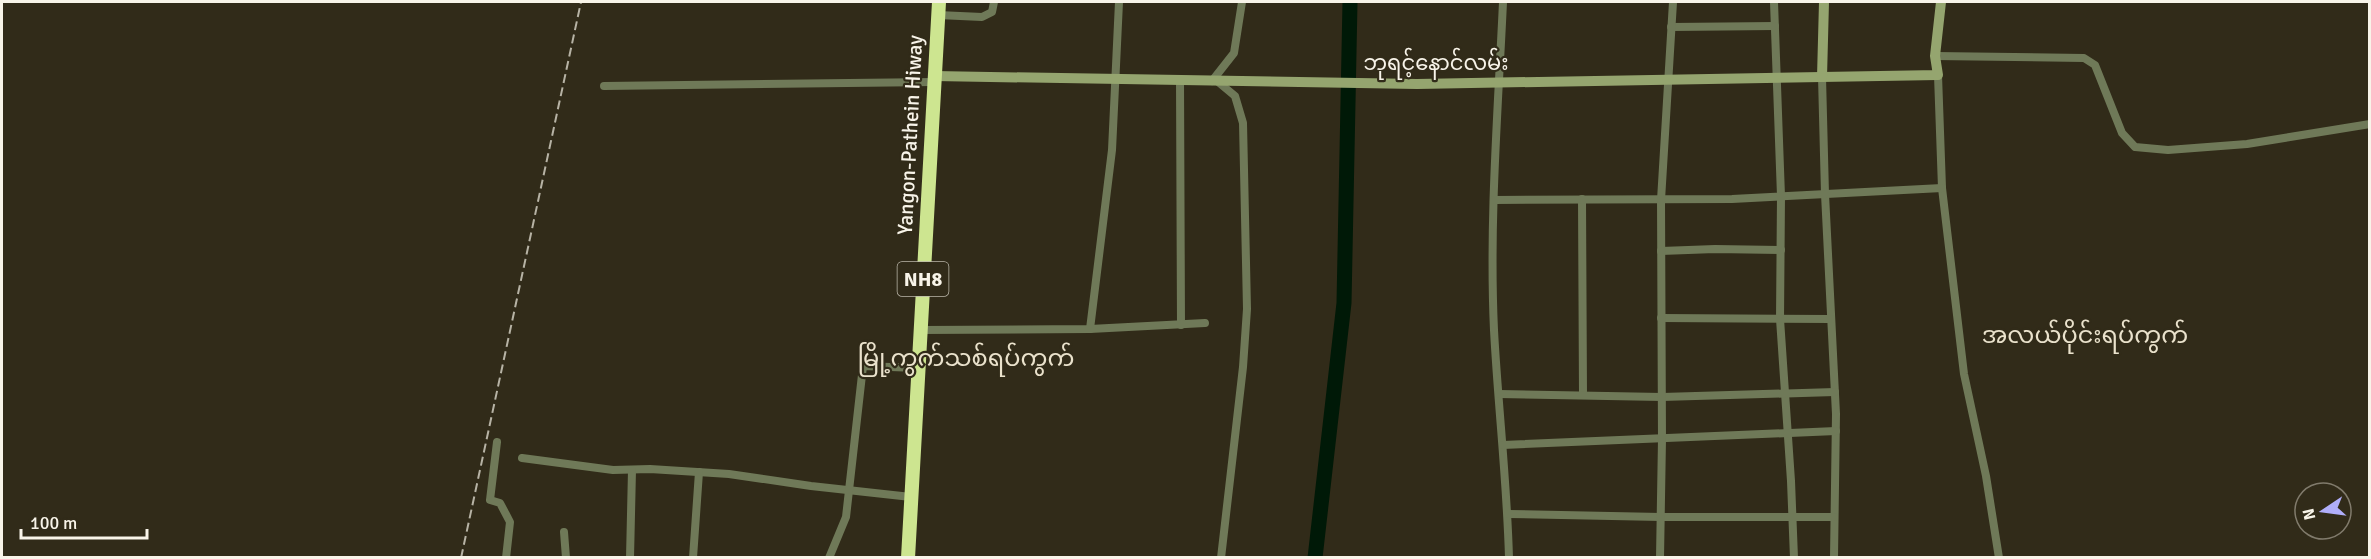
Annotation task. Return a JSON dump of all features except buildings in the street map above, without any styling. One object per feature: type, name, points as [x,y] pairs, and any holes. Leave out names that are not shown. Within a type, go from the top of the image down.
[{"type":"highway","name":"Yangon-Pathein Hiway","points":[[908,558],[939,8]]},
{"type":"street","points":[[939,8],[982,17],[992,12],[993,2]]},
{"type":"street","points":[[1090,329],[1112,150],[1119,2]]},
{"type":"street","points":[[1221,558],[1243,367],[1247,309],[1243,123],[1235,96],[1216,81],[1234,53],[1242,2]]},
{"type":"street","points":[[1503,2],[1494,200],[1494,329],[1508,514],[1509,558]]},
{"type":"street","points":[[1660,558],[1661,200],[1672,2]]},
{"type":"street","points":[[1774,2],[1781,196],[1780,319],[1794,558]]},
{"type":"street","points":[[1824,2],[1822,77],[1825,194],[1836,431],[1834,558]]},
{"type":"street","points":[[1941,2],[1935,56],[1938,75],[1942,188],[1964,374],[1986,476],[2000,558]]},
{"type":"street","points":[[1671,27],[1775,26]]},
{"type":"street","points":[[1935,56],[2084,58],[2095,65],[2122,133],[2135,147],[2168,150],[2247,144],[2370,124]]},
{"type":"street","name":"ဘုရင့်နောင်လမ်း","points":[[934,79],[1115,79],[1417,84],[1938,75]]},
{"type":"street","points":[[604,86],[934,79]]},
{"type":"street","points":[[1179,80],[1181,325]]},
{"type":"street","points":[[1494,200],[1661,200],[1942,188]]},
{"type":"street","points":[[1582,199],[1583,395]]},
{"type":"street","points":[[1661,251],[1781,250]]},
{"type":"street","points":[[1662,318],[1831,318]]},
{"type":"street","points":[[921,330],[1090,329],[1204,323]]},
{"type":"street","points":[[830,558],[846,517],[863,366],[918,368]]},
{"type":"street","points":[[1499,394],[1662,397],[1835,392]]},
{"type":"street","points":[[1503,445],[1836,431]]},
{"type":"street","points":[[497,442],[490,500],[500,503],[510,522],[506,558]]},
{"type":"street","points":[[522,458],[592,468],[699,472],[911,497]]},
{"type":"street","points":[[630,558],[632,470]]},
{"type":"street","points":[[693,558],[699,472]]},
{"type":"street","points":[[1508,514],[1661,518],[1834,517]]},
{"type":"street","points":[[564,532],[566,558]]},
{"type":"waterway","points":[[1315,558],[1344,303],[1350,2]]},
{"type":"railway","points":[[461,558],[581,2]]},
{"type":"district","name":"အလယ်ပိုင်းရပ်ကွက်","points":[[2085,335]]},
{"type":"district","name":"မြို့ကွက်သစ်ရပ်ကွက်","points":[[966,358]]}]
